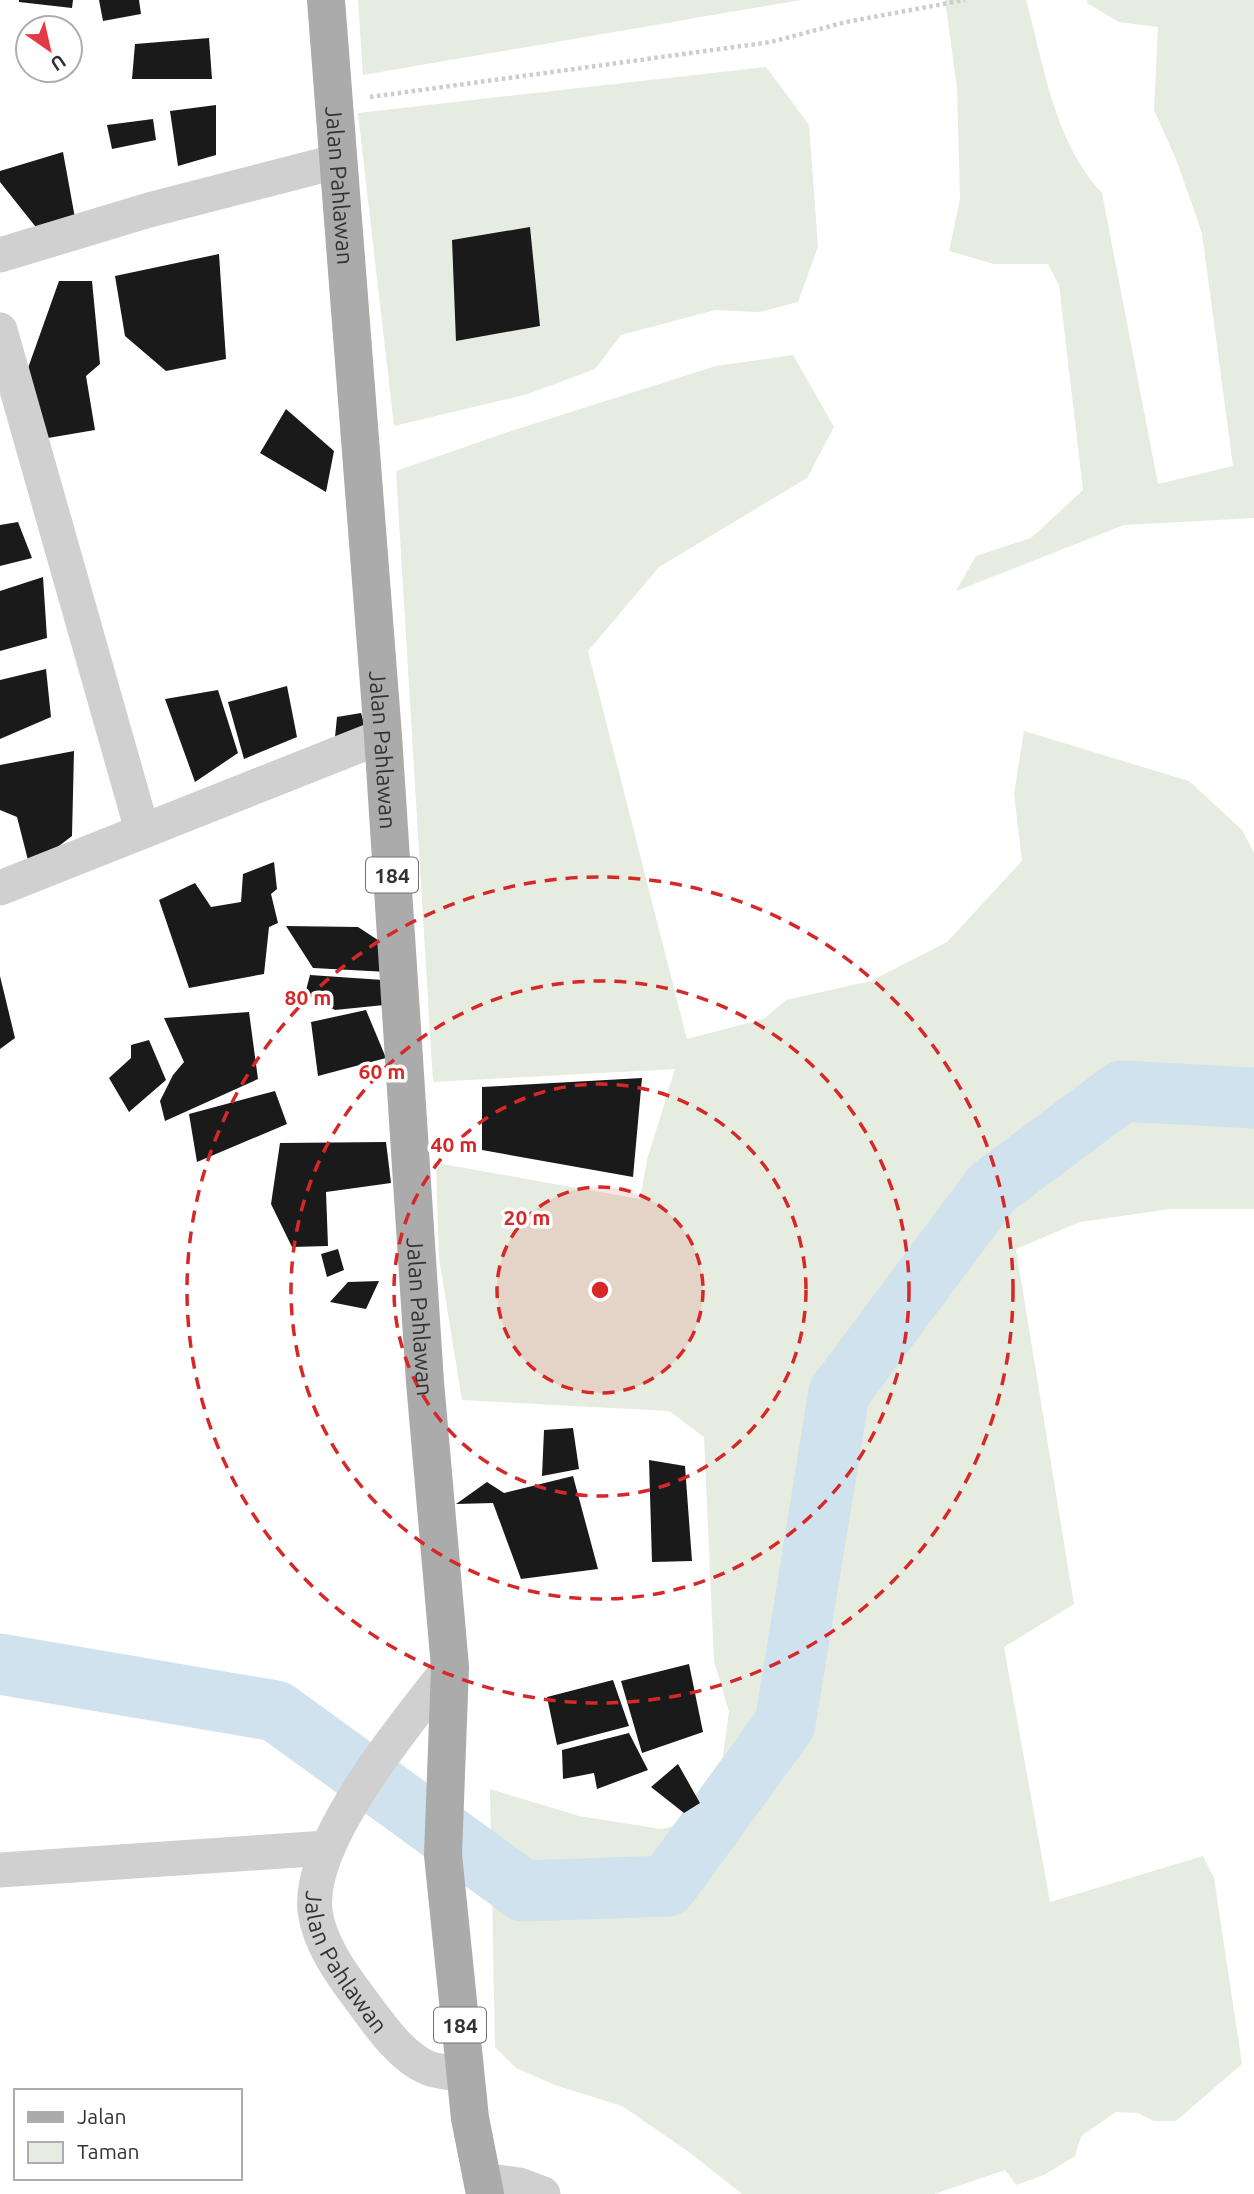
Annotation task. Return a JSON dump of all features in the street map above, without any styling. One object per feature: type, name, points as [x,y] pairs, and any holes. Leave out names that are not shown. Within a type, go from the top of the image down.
[{"type":"main road","name":"Jalan Pahlawan","points":[[326,0],[383,736],[425,1382],[450,1667],[443,1855],[465,2075],[483,2187]]},
{"type":"street","points":[[0,255],[149,210],[339,161]]},
{"type":"street","points":[[0,330],[142,830]]},
{"type":"street","points":[[0,888],[383,736]]},
{"type":"street","name":"Jalan Pahlawan","points":[[450,1667],[379,1761],[326,1848],[315,1910],[325,1942],[343,1975],[403,2049],[427,2067],[465,2075]]},
{"type":"street","points":[[0,1870],[326,1848]]},
{"type":"street","points":[[483,2187],[519,2185],[543,2194]]},
{"type":"path","points":[[334,101],[771,42],[846,22],[965,0]]},
{"type":"green space","points":[[358,0],[801,0],[363,75]]},
{"type":"green space","points":[[945,0],[1026,0],[1045,76],[1062,127],[1072,150],[1102,193],[1158,484],[1233,466],[1202,233],[1176,159],[1154,110],[1158,27],[1119,22],[1087,3],[1087,0],[1254,0],[1254,518],[1124,525],[956,591],[976,556],[1031,538],[1083,490],[1059,285],[1048,264],[994,264],[949,251],[960,199],[957,88]]},
{"type":"green space","points":[[766,67],[809,125],[818,247],[798,302],[759,312],[715,310],[621,335],[595,369],[528,394],[394,426],[358,113]]},
{"type":"green space","points":[[793,355],[834,427],[807,478],[659,567],[588,651],[687,1039],[764,1019],[786,1000],[871,981],[947,942],[1022,861],[1014,794],[1024,731],[1189,781],[1242,830],[1254,853],[1254,1209],[1170,1209],[1080,1222],[1016,1249],[1074,1604],[1004,1647],[1050,1902],[1203,1856],[1214,1878],[1242,2064],[1176,2121],[1154,2121],[1138,2113],[1116,2112],[1081,2136],[1075,2156],[1044,2175],[1016,2185],[1005,2170],[934,2194],[742,2194],[689,2152],[622,2106],[555,2085],[516,2068],[495,2047],[490,1789],[579,1816],[661,1829],[689,1823],[718,1791],[729,1712],[714,1661],[704,1437],[669,1411],[462,1400],[439,1258],[436,1163],[640,1199],[647,1160],[675,1069],[433,1082],[396,471],[508,432],[716,366]]},
{"type":"building","points":[[19,0],[73,0],[72,8]]},
{"type":"building","points":[[99,0],[139,0],[141,14],[103,21]]},
{"type":"building","points":[[209,38],[212,79],[132,79],[135,44]]},
{"type":"building","points":[[216,105],[216,155],[178,166],[170,111]]},
{"type":"building","points":[[153,119],[156,140],[112,149],[107,125]]},
{"type":"building","points":[[63,152],[75,218],[39,231],[0,182],[0,171]]},
{"type":"building","points":[[530,227],[540,326],[456,341],[452,240]]},
{"type":"building","points":[[219,254],[226,359],[166,371],[125,336],[115,276]]},
{"type":"building","points":[[59,281],[92,281],[100,364],[86,376],[95,430],[48,438],[28,368]]},
{"type":"building","points":[[286,409],[334,451],[326,492],[260,453]]},
{"type":"building","points":[[18,522],[32,558],[0,566],[0,525]]},
{"type":"building","points":[[43,577],[47,638],[0,651],[0,591]]},
{"type":"building","points":[[46,669],[51,717],[0,739],[0,680]]},
{"type":"building","points":[[287,686],[297,737],[244,759],[228,702]]},
{"type":"building","points":[[218,690],[238,753],[195,782],[165,699]]},
{"type":"building","points":[[361,713],[368,735],[334,747],[337,717]]},
{"type":"building","points":[[74,751],[72,836],[30,868],[17,817],[0,810],[0,765]]},
{"type":"building","points":[[274,862],[277,889],[271,894],[278,923],[269,927],[264,974],[189,988],[159,900],[195,883],[211,907],[241,902],[243,874]]},
{"type":"building","points":[[286,926],[358,927],[387,946],[388,972],[313,968]]},
{"type":"building","points":[[310,975],[383,980],[384,1005],[335,1010],[305,994]]},
{"type":"building","points":[[0,976],[15,1038],[0,1049]]},
{"type":"building","points":[[366,1010],[386,1058],[318,1076],[311,1022]]},
{"type":"building","points":[[249,1012],[258,1079],[165,1121],[160,1101],[173,1075],[184,1062],[164,1018]]},
{"type":"building","points":[[149,1040],[166,1080],[129,1112],[109,1078],[131,1058],[131,1045]]},
{"type":"building","points":[[642,1078],[633,1177],[482,1150],[482,1087]]},
{"type":"building","points":[[275,1091],[287,1124],[197,1162],[189,1114]]},
{"type":"building","points":[[386,1142],[391,1183],[326,1192],[328,1246],[292,1247],[271,1204],[280,1143]]},
{"type":"building","points":[[338,1249],[344,1270],[327,1277],[321,1254]]},
{"type":"building","points":[[379,1281],[366,1309],[330,1302],[348,1282]]},
{"type":"building","points":[[573,1428],[579,1469],[542,1476],[544,1430]]},
{"type":"building","points":[[649,1460],[685,1466],[692,1561],[652,1562]]},
{"type":"building","points":[[573,1476],[598,1569],[521,1579],[493,1503],[456,1504],[487,1482],[504,1493]]},
{"type":"building","points":[[689,1664],[703,1732],[642,1753],[621,1681]]},
{"type":"building","points":[[613,1680],[629,1726],[557,1745],[547,1697]]},
{"type":"building","points":[[629,1733],[648,1770],[597,1789],[594,1773],[563,1779],[562,1750]]},
{"type":"building","points":[[678,1764],[700,1803],[684,1813],[651,1787]]},
{"type":"waterway","points":[[0,1664],[276,1711],[524,1891],[667,1886],[785,1724],[839,1393],[992,1188],[1122,1091],[1254,1098]]}]
